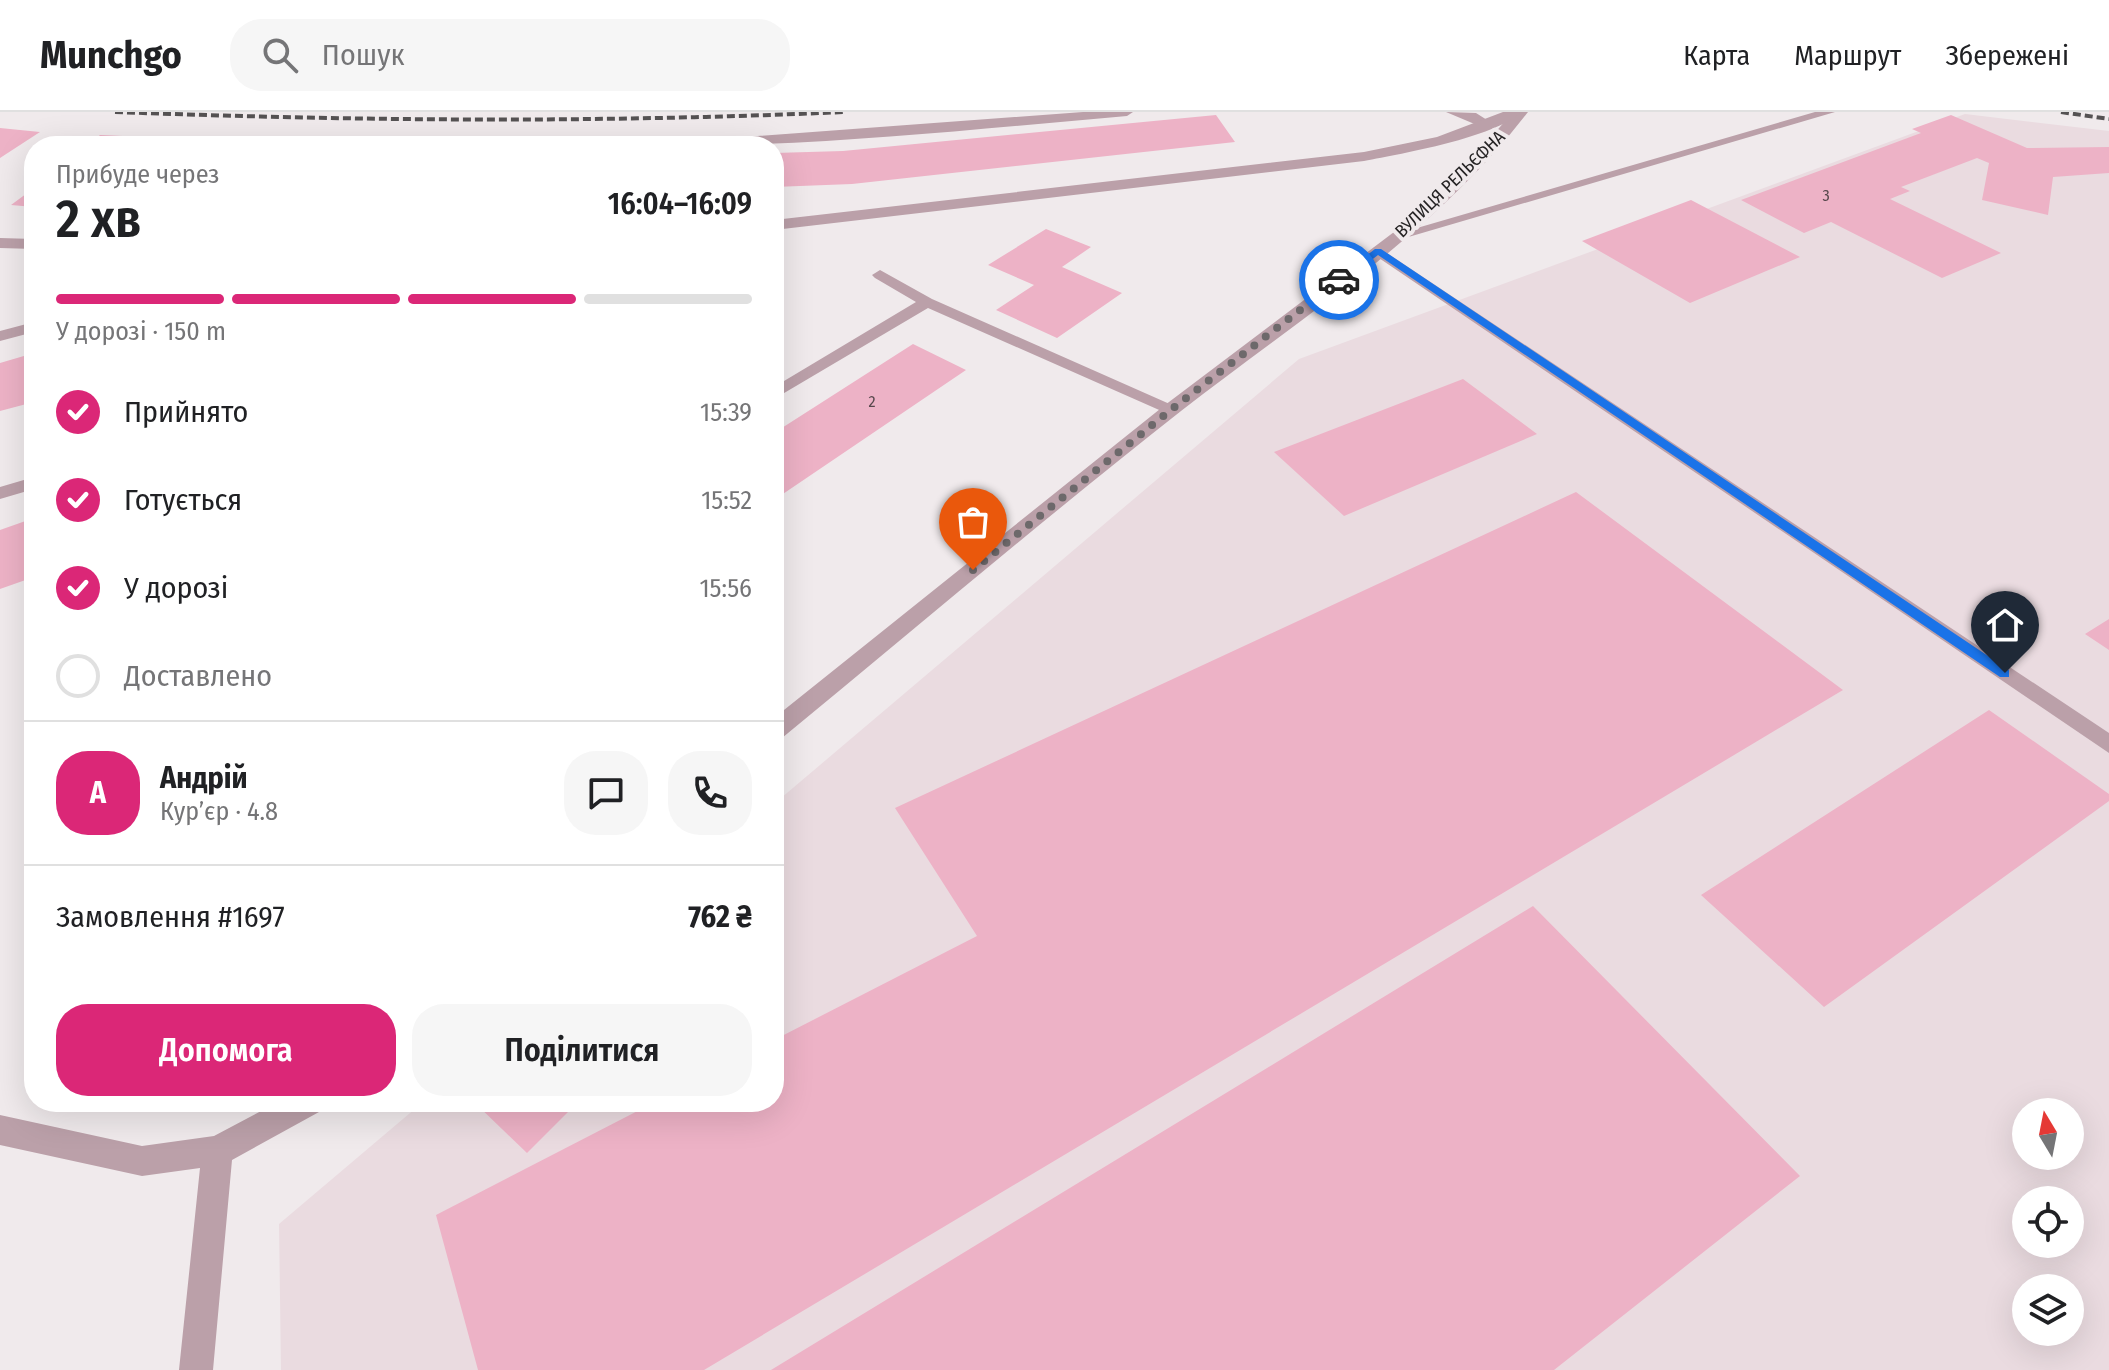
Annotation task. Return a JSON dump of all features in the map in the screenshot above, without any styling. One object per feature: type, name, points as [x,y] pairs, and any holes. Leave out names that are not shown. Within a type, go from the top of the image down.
[{"type":"street","name":"ВУЛИЦЯ РЕЛЬЄФНА","points":[[784,224],[1022,199],[1352,158],[1431,142],[1489,125],[1518,112]]},
{"type":"street","name":"ВУЛИЦЯ РЕЛЬЄФНА","points":[[784,723],[1172,409],[1400,235],[1471,169],[1518,112]]},
{"type":"street","points":[[0,243],[24,244]]},
{"type":"street","points":[[0,1130],[142,1161],[217,1151],[289,1112]]},
{"type":"street","points":[[196,1370],[217,1151]]},
{"type":"lane","points":[[784,140],[1127,112]]},
{"type":"lane","points":[[1452,112],[1471,116],[1489,125]]},
{"type":"lane","points":[[1400,235],[1829,112]]},
{"type":"lane","points":[[1378,251],[2109,744]]},
{"type":"lane","points":[[880,275],[927,302],[1172,409]]},
{"type":"lane","points":[[784,388],[927,302]]},
{"type":"lane","points":[[0,336],[24,330]]},
{"type":"lane","points":[[0,493],[24,486]]},
{"type":"shaded area","points":[[1965,114],[2109,131],[2109,1370],[281,1370],[279,1224],[411,1112],[784,1112],[784,796],[1299,359]]},
{"type":"building","points":[[1216,115],[1235,142],[852,184],[784,187],[784,153],[843,151]]},
{"type":"building","points":[[1951,115],[2027,148],[2109,147],[2109,173],[2053,177],[2048,215],[1982,200],[1989,163],[1977,158],[1901,187],[1910,191],[1890,199],[2001,253],[1942,278],[1831,222],[1804,233],[1741,200],[1921,133],[1912,129]]},
{"type":"building","points":[[0,128],[40,132],[24,136],[24,142],[0,158]]},
{"type":"building","points":[[24,195],[24,206],[11,205]]},
{"type":"building","points":[[1691,200],[1800,257],[1690,303],[1582,241]]},
{"type":"building","points":[[1046,229],[1091,247],[1062,267],[1122,293],[1057,338],[996,310],[1034,285],[988,265]]},
{"type":"building","points":[[913,344],[966,370],[784,493],[784,427]]},
{"type":"building","points":[[24,356],[24,405],[0,411],[0,363]]},
{"type":"building","points":[[1463,379],[1537,434],[1344,516],[1274,452]]},
{"type":"building","points":[[1576,492],[1843,690],[704,1370],[478,1370],[436,1215],[636,1112],[784,1112],[784,1035],[977,936],[895,808]]},
{"type":"building","points":[[24,522],[24,581],[0,589],[0,530]]},
{"type":"building","points":[[2109,619],[2109,650],[2085,634]]},
{"type":"building","points":[[1989,710],[2109,794],[2109,801],[1824,1007],[1701,895]]},
{"type":"building","points":[[1533,906],[1800,1176],[1554,1370],[771,1370]]},
{"type":"building","points":[[484,1112],[568,1112],[527,1153]]},
{"type":"railway","points":[[115,112],[480,120],[844,112]]},
{"type":"railway","points":[[2061,112],[2109,119]]},
{"type":"way so far","points":[[973,570],[1172,409],[1339,280]]},
{"type":"route","points":[[1339,280],[1378,251],[2005,673]]}]
